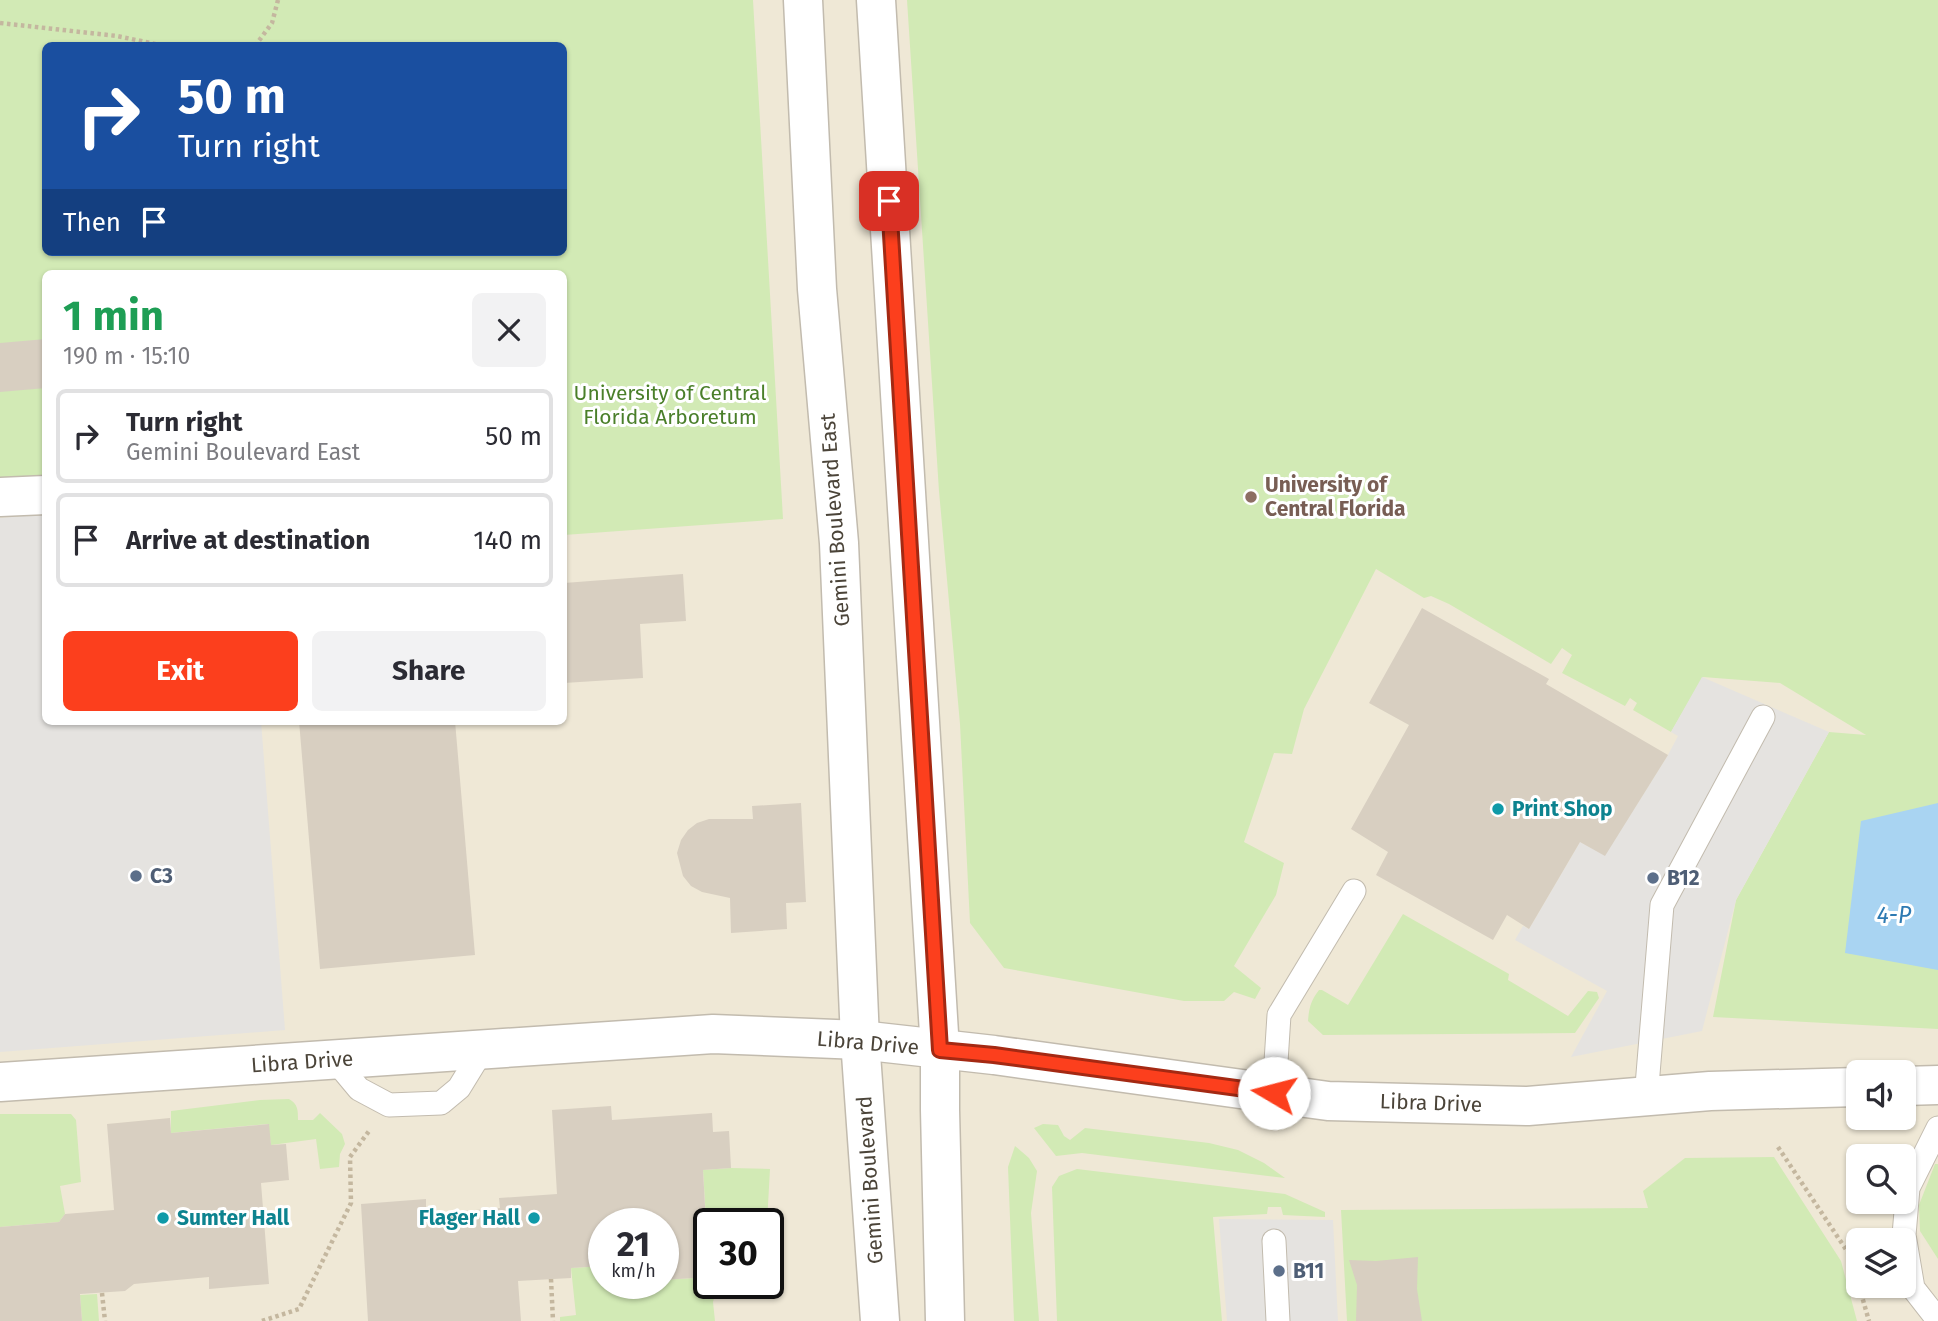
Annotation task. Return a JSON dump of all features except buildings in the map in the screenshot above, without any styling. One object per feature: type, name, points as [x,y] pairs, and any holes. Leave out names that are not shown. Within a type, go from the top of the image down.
[{"type":"street","name":"Gemini Boulevard East","points":[[803,0],[817,289],[839,544],[860,1040]]},
{"type":"street","points":[[876,0],[940,1050],[945,1321]]},
{"type":"street","points":[[0,497],[42,495]]},
{"type":"street","name":"Libra Drive","points":[[0,1082],[712,1034],[860,1040],[994,1055],[1328,1101],[1528,1106],[1710,1091],[1846,1087]]},
{"type":"street","name":"Gemini Boulevard","points":[[860,1040],[880,1321]]},
{"type":"street","points":[[1916,1086],[1938,1085]]},
{"type":"lane","points":[[1646,1098],[1662,905],[1763,717]]},
{"type":"lane","points":[[1274,1093],[1279,1015],[1354,891]]},
{"type":"lane","points":[[334,1059],[359,1089],[389,1105],[441,1103],[459,1088],[483,1049]]},
{"type":"lane","points":[[1938,1128],[1908,1188],[1904,1235],[1913,1288],[1938,1320]]},
{"type":"lane","points":[[1274,1241],[1278,1321]]},
{"type":"path","points":[[258,42],[272,23],[278,0]]},
{"type":"path","points":[[0,23],[117,36],[146,42]]},
{"type":"path","points":[[261,1321],[299,1309],[351,1203],[350,1157],[389,1105]]},
{"type":"path","points":[[1779,1147],[1846,1249]]},
{"type":"path","points":[[551,1279],[553,1321]]},
{"type":"path","points":[[102,1293],[105,1321]]},
{"type":"path","points":[[1863,1298],[1869,1321]]},
{"type":"shaded area","name":"University of Central Florida","points":[[0,0],[1938,0],[1938,1321],[0,1321]]},
{"type":"shaded area","name":"C3","points":[[42,514],[42,725],[261,725],[285,1030],[0,1052],[0,518]]},
{"type":"shaded area","name":"B12","points":[[1702,677],[1829,732],[1736,900],[1702,1031],[1571,1057],[1607,991],[1515,940],[1523,926],[1529,929],[1580,842],[1605,855],[1668,755],[1678,736],[1671,732]]},
{"type":"shaded area","name":"B11","points":[[1219,1219],[1333,1220],[1338,1321],[1227,1321]]},
{"type":"green space","name":"University of Central Florida Arboretum","points":[[0,0],[753,0],[783,519],[567,535],[567,270],[42,270],[42,485],[0,489]]},
{"type":"green space","points":[[907,0],[1938,0],[1938,1029],[1713,1017],[1736,900],[1829,732],[1866,735],[1780,683],[1703,677],[1671,732],[1633,710],[1637,703],[1630,698],[1625,706],[1562,673],[1572,655],[1562,648],[1551,664],[1449,604],[1431,596],[1424,598],[1376,569],[1304,709],[1292,754],[1274,753],[1244,842],[1284,863],[1276,895],[1234,966],[1261,988],[1255,999],[1234,992],[1224,1001],[1184,1001],[1004,968],[970,923],[960,724],[939,491]]},
{"type":"green space","points":[[1403,914],[1509,974],[1508,980],[1568,1016],[1588,991],[1597,992],[1599,998],[1575,1033],[1323,1035],[1308,1021],[1316,994],[1322,990],[1348,1005]]},
{"type":"green space","points":[[289,1099],[297,1108],[298,1120],[313,1120],[320,1113],[342,1134],[345,1144],[340,1154],[339,1167],[320,1169],[316,1139],[271,1145],[268,1124],[171,1133],[171,1111]]},
{"type":"green space","points":[[0,1114],[71,1114],[76,1120],[81,1182],[60,1186],[65,1214],[59,1222],[0,1227]]},
{"type":"green space","points":[[1043,1124],[1058,1125],[1064,1136],[1070,1140],[1085,1128],[1209,1143],[1238,1150],[1264,1163],[1285,1178],[1082,1153],[1056,1156],[1034,1128]]},
{"type":"green space","points":[[1015,1146],[1029,1158],[1037,1171],[1031,1213],[1039,1321],[1014,1321],[1008,1167]]},
{"type":"green space","points":[[1774,1157],[1841,1261],[1846,1280],[1846,1298],[1851,1298],[1857,1321],[1347,1321],[1341,1210],[1648,1208],[1643,1191],[1685,1158]]},
{"type":"green space","points":[[1935,1164],[1938,1164],[1938,1259],[1920,1231],[1919,1205]]},
{"type":"green space","points":[[770,1169],[768,1208],[705,1208],[703,1170]]},
{"type":"green space","points":[[1077,1169],[1285,1194],[1325,1212],[1325,1217],[1283,1215],[1281,1207],[1268,1207],[1267,1214],[1213,1217],[1222,1321],[1057,1321],[1052,1187],[1059,1176]]},
{"type":"green space","points":[[588,1267],[588,1299],[679,1299],[679,1279],[693,1278],[693,1299],[714,1299],[715,1321],[560,1321],[560,1317],[576,1315],[571,1268]]},
{"type":"green space","points":[[97,1294],[99,1321],[82,1321],[80,1295]]},
{"type":"water","name":"4-P","points":[[1938,803],[1938,970],[1845,953],[1861,821]]},
{"type":"place","name":"University of Central Florida","points":[[1251,497]]},
{"type":"place","name":"Print Shop","points":[[1498,809]]},
{"type":"place","name":"C3","points":[[136,876]]},
{"type":"place","name":"B12","points":[[1653,878]]},
{"type":"place","name":"Sumter Hall","points":[[163,1218]]},
{"type":"place","name":"Flager Hall","points":[[534,1218]]},
{"type":"place","name":"B11","points":[[1279,1271]]},
{"type":"route","points":[[889,201],[940,1050],[1274,1093]]}]
